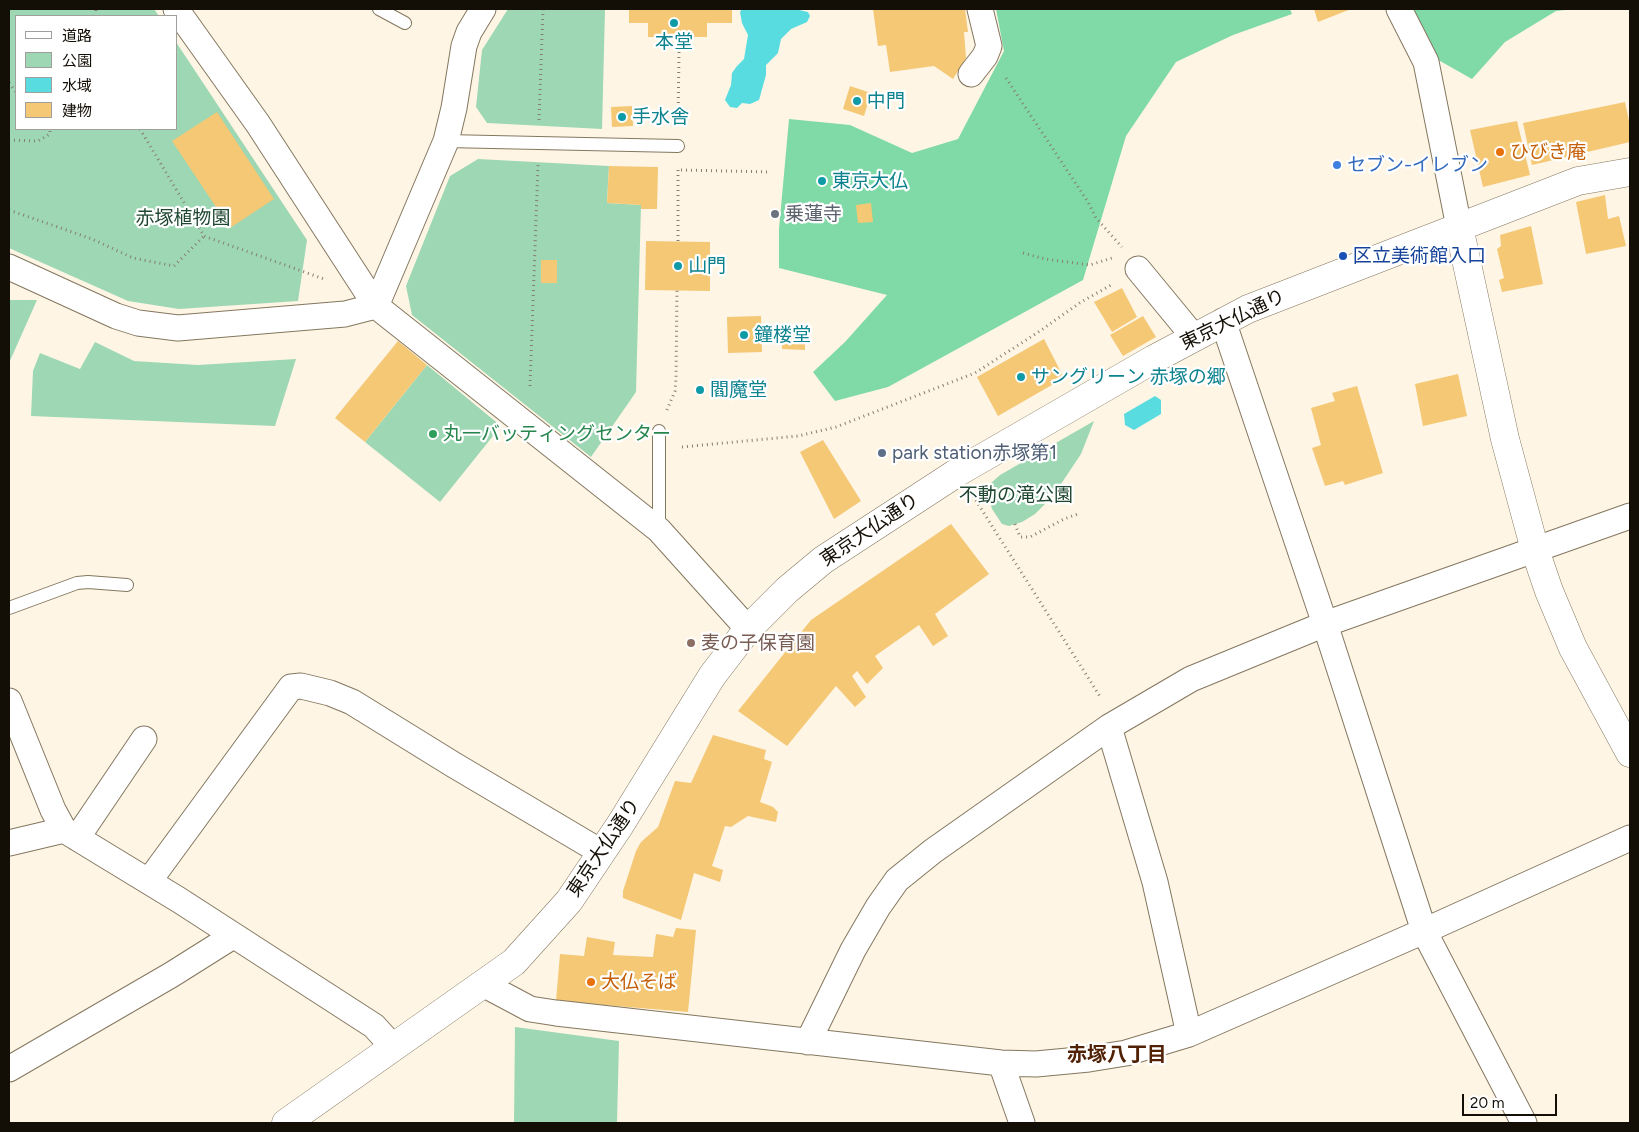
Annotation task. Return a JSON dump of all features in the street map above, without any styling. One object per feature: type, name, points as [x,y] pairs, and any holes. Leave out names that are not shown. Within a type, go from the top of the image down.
[{"type":"street","points":[[176,9],[258,124],[376,306],[659,530],[748,629]]},
{"type":"street","points":[[376,306],[446,142],[454,108],[464,46],[469,32],[483,9]]},
{"type":"street","points":[[971,74],[985,56],[989,46],[980,9]]},
{"type":"street","points":[[1399,9],[1426,62],[1458,227],[1504,439],[1535,550],[1572,648],[1630,753]]},
{"type":"street","name":"東京大仏通り","points":[[286,1123],[514,962],[568,901],[660,762],[712,676],[748,629],[787,590],[822,560],[958,472],[1223,321],[1280,296],[1578,181],[1630,172]]},
{"type":"street","points":[[1133,261],[1194,337]]},
{"type":"street","points":[[9,267],[116,316],[138,323],[178,328],[345,314],[376,306]]},
{"type":"street","points":[[1223,321],[1325,624],[1424,931],[1524,1123]]},
{"type":"street","points":[[808,1042],[852,950],[897,880],[933,850],[1113,725],[1192,679],[1325,624],[1630,516]]},
{"type":"street","points":[[149,881],[291,687],[301,686],[352,702],[601,852]]},
{"type":"street","points":[[9,701],[52,810],[70,834],[134,874],[149,881],[374,1026],[393,1047]]},
{"type":"street","points":[[1113,725],[1155,882],[1189,1034]]},
{"type":"street","points":[[9,843],[70,834],[144,739]]},
{"type":"street","points":[[483,984],[530,1008],[539,1010],[1001,1063],[1036,1064],[1089,1059],[1126,1053],[1189,1034],[1630,838]]},
{"type":"street","points":[[9,1069],[171,975],[233,936]]},
{"type":"street","points":[[1001,1063],[1022,1123]]},
{"type":"lane","points":[[379,9],[405,23]]},
{"type":"lane","points":[[446,142],[678,146]]},
{"type":"lane","points":[[659,431],[659,530]]},
{"type":"lane","points":[[9,608],[77,583],[127,585]]},
{"type":"path","points":[[530,386],[542,9]]},
{"type":"path","points":[[1005,76],[1088,202],[1096,218],[1133,261]]},
{"type":"path","points":[[9,140],[38,141],[50,134],[50,130]]},
{"type":"path","points":[[141,130],[204,236],[328,281]]},
{"type":"path","points":[[678,170],[770,172]]},
{"type":"path","points":[[9,210],[92,239],[133,258],[174,266],[204,236]]},
{"type":"path","points":[[1023,252],[1045,259],[1090,265],[1133,261]]},
{"type":"path","points":[[659,449],[798,436],[836,427],[975,373],[1081,302],[1133,261]]},
{"type":"path","points":[[659,431],[675,391],[677,290]]},
{"type":"path","points":[[958,472],[1113,725]]},
{"type":"path","points":[[1014,524],[1020,537],[1030,537],[1064,519],[1078,514]]},
{"type":"green space","name":"赤塚植物園","points":[[9,9],[154,9],[158,15],[15,15],[15,130],[178,130],[178,45],[307,240],[298,301],[179,309],[128,301],[9,248]]},
{"type":"green space","points":[[508,9],[605,9],[602,129],[487,123],[476,107],[482,50]]},
{"type":"green space","points":[[996,9],[1290,9],[1292,14],[1233,35],[1176,62],[1126,136],[1083,280],[888,387],[835,401],[813,372],[845,342],[887,295],[779,268],[779,229],[789,119],[850,125],[912,153],[958,139],[1004,51]]},
{"type":"green space","points":[[1393,9],[1575,9],[1556,11],[1505,42],[1472,79],[1417,48]]},
{"type":"green space","points":[[478,159],[609,166],[607,203],[641,205],[636,392],[591,457],[412,315],[406,286],[450,176]]},
{"type":"green space","points":[[9,300],[37,300],[9,363]]},
{"type":"green space","points":[[95,342],[134,361],[198,365],[296,359],[275,426],[31,416],[33,371],[40,353],[80,369]]},
{"type":"green space","name":"丸一バッティングセンター","points":[[427,365],[501,426],[440,502],[365,442]]},
{"type":"green space","name":"不動の滝公園","points":[[1094,421],[1081,454],[1053,496],[1035,514],[1022,522],[1009,526],[1002,524],[992,509],[988,493],[991,483],[1000,475]]},
{"type":"green space","points":[[515,1027],[619,1041],[617,1123],[514,1123]]},
{"type":"water","points":[[742,9],[795,9],[808,12],[810,16],[807,22],[791,29],[781,39],[778,53],[766,65],[766,75],[759,100],[750,104],[742,103],[737,108],[730,107],[725,100],[731,85],[732,73],[744,59],[748,35],[742,23],[740,12]]},
{"type":"water","points":[[1155,396],[1161,400],[1161,414],[1134,430],[1125,425],[1124,414]]},
{"type":"building","name":"本堂","points":[[629,9],[732,9],[732,23],[707,23],[707,37],[648,37],[648,23],[629,23]]},
{"type":"building","points":[[873,9],[965,9],[968,32],[964,32],[966,58],[953,79],[934,66],[890,72],[886,45],[878,46]]},
{"type":"building","points":[[1314,9],[1351,9],[1318,22]]},
{"type":"building","name":"中門","points":[[850,86],[871,93],[864,116],[843,109]]},
{"type":"building","points":[[1625,102],[1630,126],[1630,142],[1532,165],[1523,123]]},
{"type":"building","name":"手水舎","points":[[632,106],[633,126],[612,127],[611,107]]},
{"type":"building","points":[[217,112],[274,199],[230,228],[172,141]]},
{"type":"building","name":"ひびき庵","points":[[1517,121],[1530,175],[1483,187],[1470,130]]},
{"type":"building","points":[[609,166],[658,167],[657,209],[641,209],[641,205],[607,203]]},
{"type":"building","points":[[1605,195],[1608,219],[1619,216],[1626,246],[1586,254],[1576,202]]},
{"type":"building","points":[[871,203],[873,222],[858,223],[856,205]]},
{"type":"building","points":[[1531,226],[1543,284],[1502,292],[1499,280],[1504,278],[1497,249],[1501,246],[1500,235]]},
{"type":"building","name":"山門","points":[[646,241],[710,242],[710,291],[645,290]]},
{"type":"building","points":[[541,260],[557,260],[557,283],[541,283]]},
{"type":"building","points":[[1122,288],[1137,317],[1112,332],[1094,302]]},
{"type":"building","name":"鐘楼堂","points":[[761,316],[762,352],[728,353],[727,317]]},
{"type":"building","points":[[1143,316],[1156,337],[1123,356],[1110,335]]},
{"type":"building","points":[[783,328],[805,328],[805,350],[782,349]]},
{"type":"building","name":"サングリーン 赤塚の郷","points":[[1044,339],[1064,378],[998,416],[977,377]]},
{"type":"building","points":[[398,341],[427,365],[365,442],[335,418]]},
{"type":"building","points":[[1458,374],[1467,416],[1423,426],[1415,384]]},
{"type":"building","points":[[1357,386],[1383,473],[1345,485],[1343,481],[1325,486],[1312,448],[1321,445],[1311,408],[1335,401],[1332,393]]},
{"type":"building","points":[[823,440],[861,501],[834,519],[800,452]]},
{"type":"building","points":[[951,524],[989,574],[935,614],[948,636],[933,646],[919,625],[875,656],[883,668],[867,684],[857,671],[852,676],[866,697],[855,707],[836,686],[787,746],[738,711],[811,620]]},
{"type":"building","points":[[713,735],[766,750],[764,759],[772,762],[760,802],[773,807],[778,812],[776,822],[748,816],[731,827],[725,826],[712,866],[723,870],[720,882],[694,873],[681,920],[623,898],[623,891],[636,851],[641,842],[658,827],[675,781],[691,783]]},
{"type":"building","points":[[676,928],[696,930],[688,1012],[556,1001],[560,954],[584,956],[587,937],[615,942],[613,955],[653,957],[656,934],[673,937]]},
{"type":"place","name":"本堂","points":[[674,23]]},
{"type":"place","name":"中門","points":[[857,101]]},
{"type":"place","name":"手水舎","points":[[622,117]]},
{"type":"place","name":"ひびき庵","points":[[1500,152]]},
{"type":"place","name":"セブン-イレブン","points":[[1337,165]]},
{"type":"place","name":"東京大仏","points":[[822,181]]},
{"type":"place","name":"乗蓮寺","points":[[775,214]]},
{"type":"place","name":"区立美術館入口","points":[[1343,256]]},
{"type":"place","name":"山門","points":[[678,266]]},
{"type":"place","name":"鐘楼堂","points":[[744,335]]},
{"type":"place","name":"サングリーン 赤塚の郷","points":[[1021,377]]},
{"type":"place","name":"閻魔堂","points":[[700,390]]},
{"type":"place","name":"丸一バッティングセンター","points":[[433,434]]},
{"type":"place","name":"park station赤塚第1","points":[[882,453]]},
{"type":"place","name":"麦の子保育園","points":[[691,643]]},
{"type":"place","name":"大仏そば","points":[[591,982]]},
{"type":"district","name":"赤塚八丁目","points":[[1117,1055]]}]
